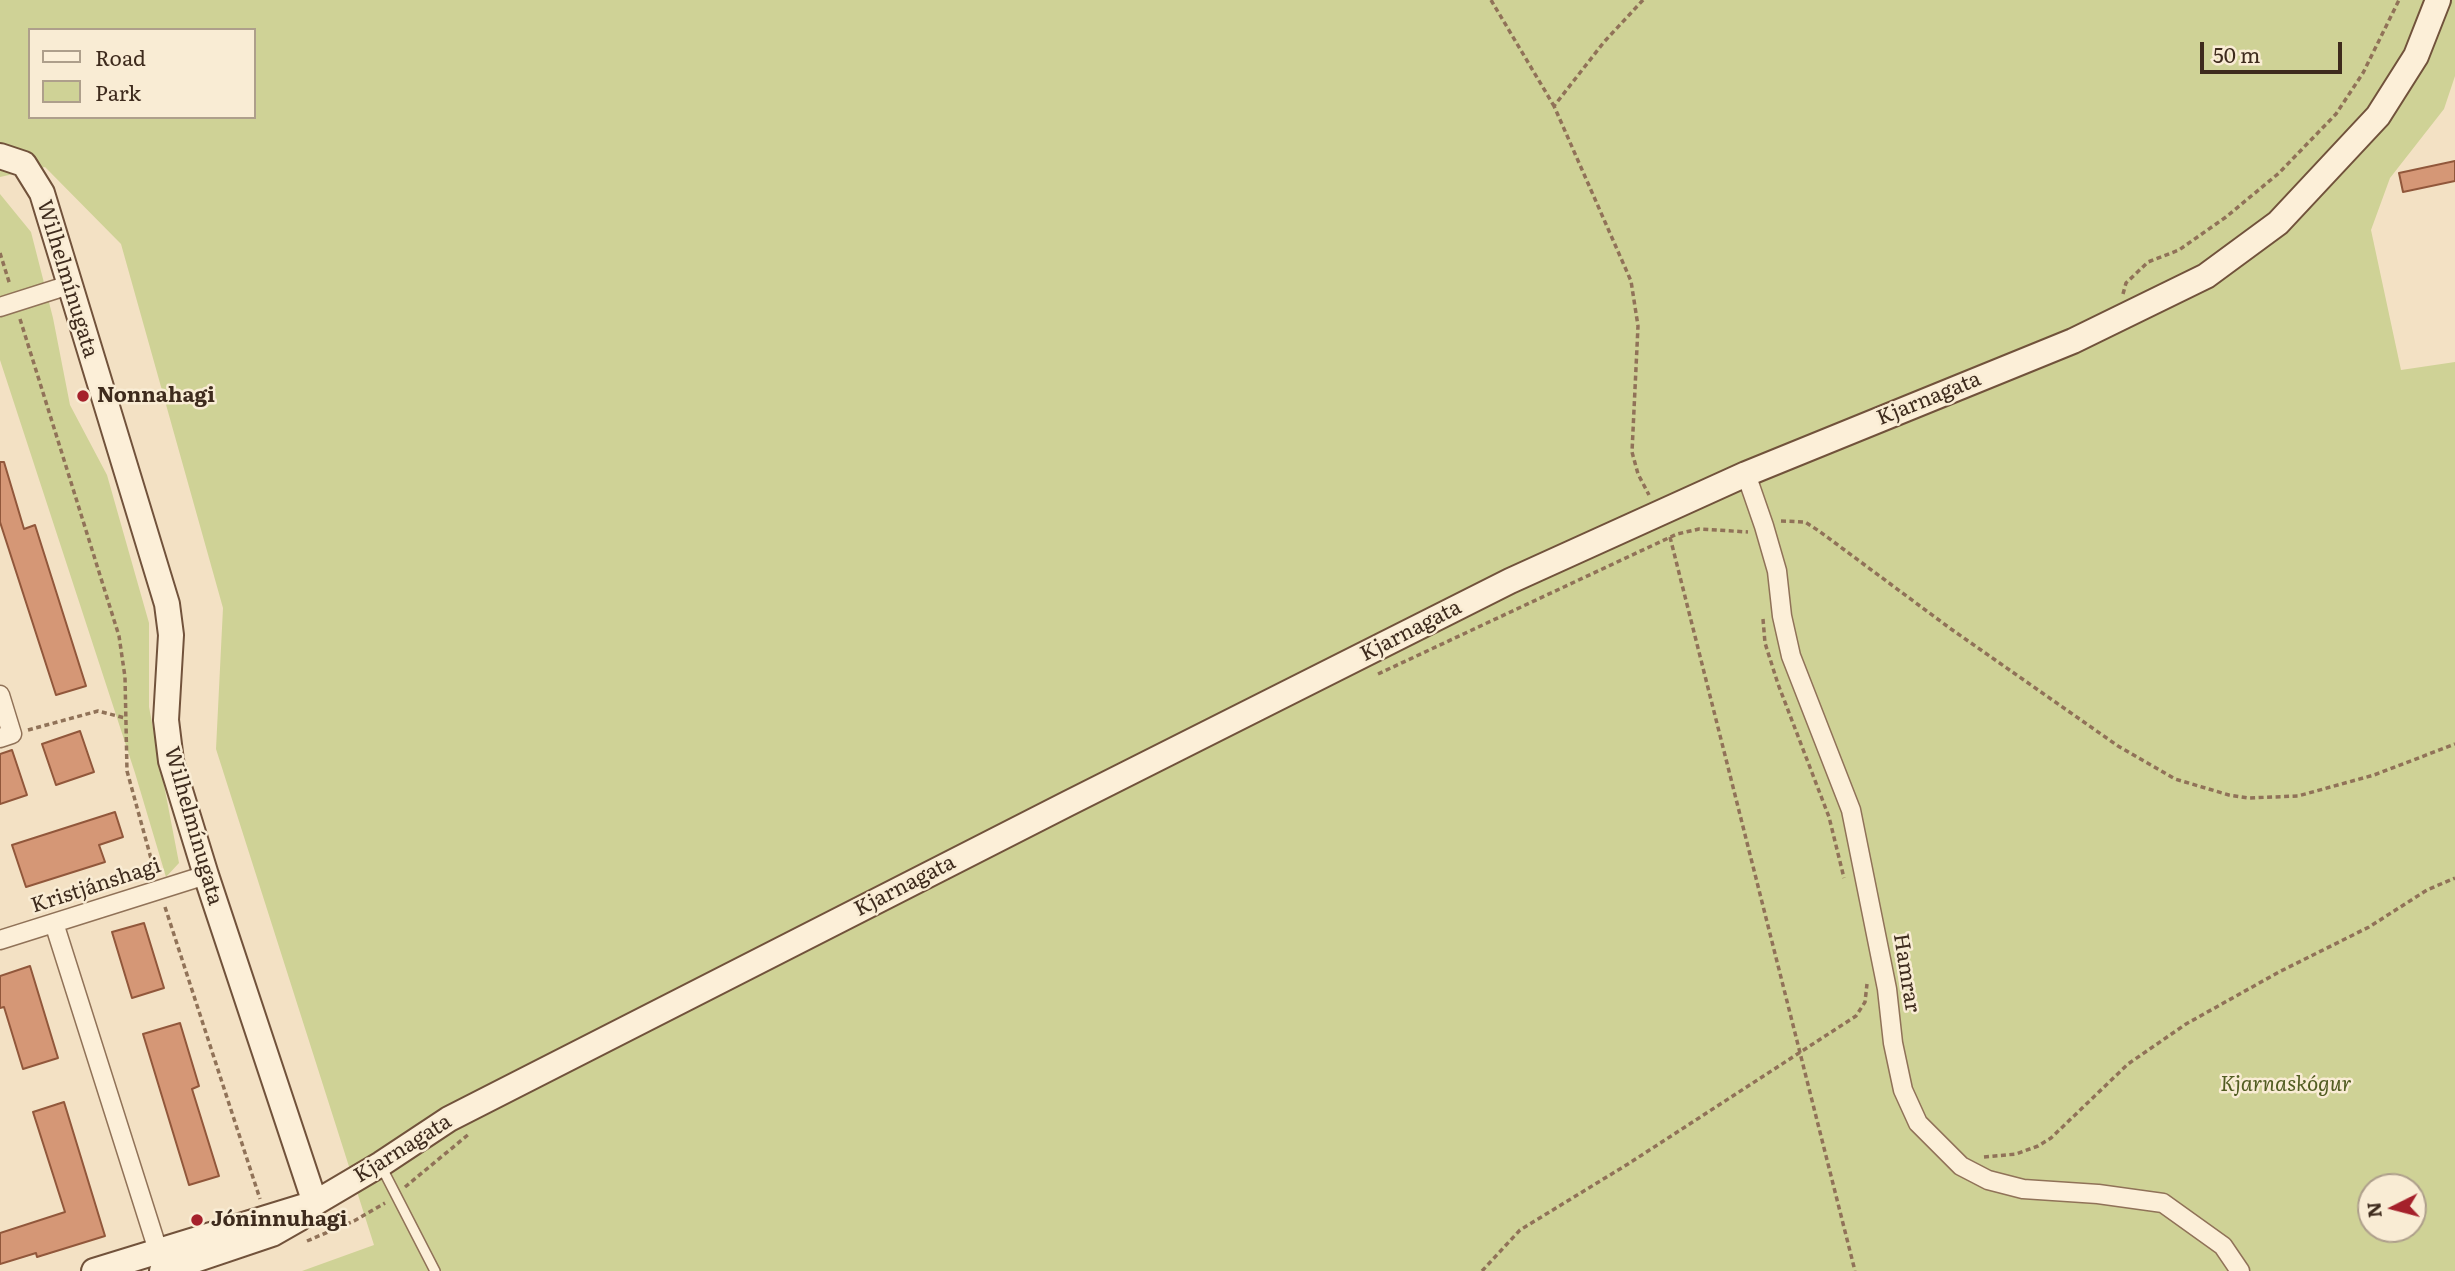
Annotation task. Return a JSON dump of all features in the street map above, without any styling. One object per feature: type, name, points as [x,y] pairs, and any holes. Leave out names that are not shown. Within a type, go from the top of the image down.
[{"type":"street","name":"Kjarnagata","points":[[162,1264],[267,1218],[315,1203],[449,1119],[1067,803],[1510,581],[1746,474],[2073,341],[2206,276],[2278,223],[2378,116],[2416,56],[2438,0]]},
{"type":"street","name":"Wilhelmínugata","points":[[0,156],[24,164],[44,200],[167,604],[172,635],[166,719],[171,761],[315,1203]]},
{"type":"street","points":[[8,305],[69,285]]},
{"type":"street","name":"Hamrar","points":[[1746,474],[1759,533],[1777,572],[1782,616],[1791,656],[1851,810],[1877,934],[1903,1090],[1918,1122],[1961,1166],[1988,1180],[2023,1189],[2098,1194],[2163,1203],[2223,1246],[2240,1271]]},
{"type":"street","points":[[0,695],[6,736]]},
{"type":"street","name":"Kristjánshagi","points":[[0,940],[206,875]]},
{"type":"street","points":[[54,923],[162,1264]]},
{"type":"street","name":"Kjarnagata","points":[[94,1271],[162,1264],[272,1234],[305,1215],[315,1203]]},
{"type":"lane","points":[[381,1164],[435,1271]]},
{"type":"path","points":[[1491,0],[1554,106],[1630,281],[1638,327],[1632,452],[1638,474],[1670,537],[1855,1271]]},
{"type":"path","points":[[1554,106],[1604,42],[1643,0]]},
{"type":"path","points":[[2116,318],[2126,283],[2148,262],[2179,250],[2226,217],[2279,173],[2336,114],[2363,73],[2399,0]]},
{"type":"path","points":[[0,253],[8,305],[119,636],[125,677],[127,771],[159,890],[267,1218]]},
{"type":"path","points":[[1366,679],[1670,537],[1699,529],[1745,533],[1752,530],[1759,533],[1782,520],[1794,520],[1819,531],[1951,629],[2118,747],[2175,779],[2248,798],[2298,796],[2374,775],[2455,744]]},
{"type":"path","points":[[1762,617],[1765,643],[1777,684],[1829,817],[1846,885]]},
{"type":"path","points":[[6,736],[98,711],[126,718]]},
{"type":"path","points":[[1953,1159],[2017,1154],[2038,1146],[2050,1138],[2128,1064],[2186,1024],[2279,972],[2369,928],[2427,890],[2455,878]]},
{"type":"path","points":[[1482,1271],[1520,1230],[1628,1164],[1857,1016],[1865,1002],[1867,981]]},
{"type":"path","points":[[305,1241],[354,1221],[395,1195],[472,1131]]},
{"type":"green space","name":"Kjarnaskógur","points":[[0,0],[2455,0],[2455,76],[2444,109],[2390,178],[2371,230],[2401,370],[2455,362],[2455,1271],[302,1271],[374,1245],[216,749],[223,608],[121,244],[45,167],[0,177]]},
{"type":"green space","points":[[0,194],[31,232],[53,318],[70,405],[107,475],[149,623],[149,707],[179,863],[166,877],[135,773],[0,360]]},
{"type":"building","points":[[2455,161],[2455,181],[2403,192],[2399,173]]},
{"type":"building","points":[[0,462],[4,462],[24,529],[35,525],[86,686],[56,695],[0,522]]},
{"type":"building","points":[[80,731],[94,772],[56,785],[42,744]]},
{"type":"building","points":[[12,750],[27,795],[0,804],[0,754]]},
{"type":"building","points":[[115,812],[123,837],[99,845],[105,862],[26,887],[12,845]]},
{"type":"building","points":[[144,923],[164,988],[132,998],[112,932]]},
{"type":"building","points":[[30,966],[58,1058],[23,1069],[4,1007],[0,1008],[0,976]]},
{"type":"building","points":[[180,1023],[199,1086],[192,1089],[219,1176],[189,1185],[143,1034]]},
{"type":"building","points":[[64,1102],[105,1236],[37,1257],[36,1253],[0,1264],[0,1233],[65,1212],[33,1112]]},
{"type":"place","name":"Nonnahagi","points":[[83,396]]},
{"type":"place","name":"Jóninnuhagi","points":[[197,1220]]}]
